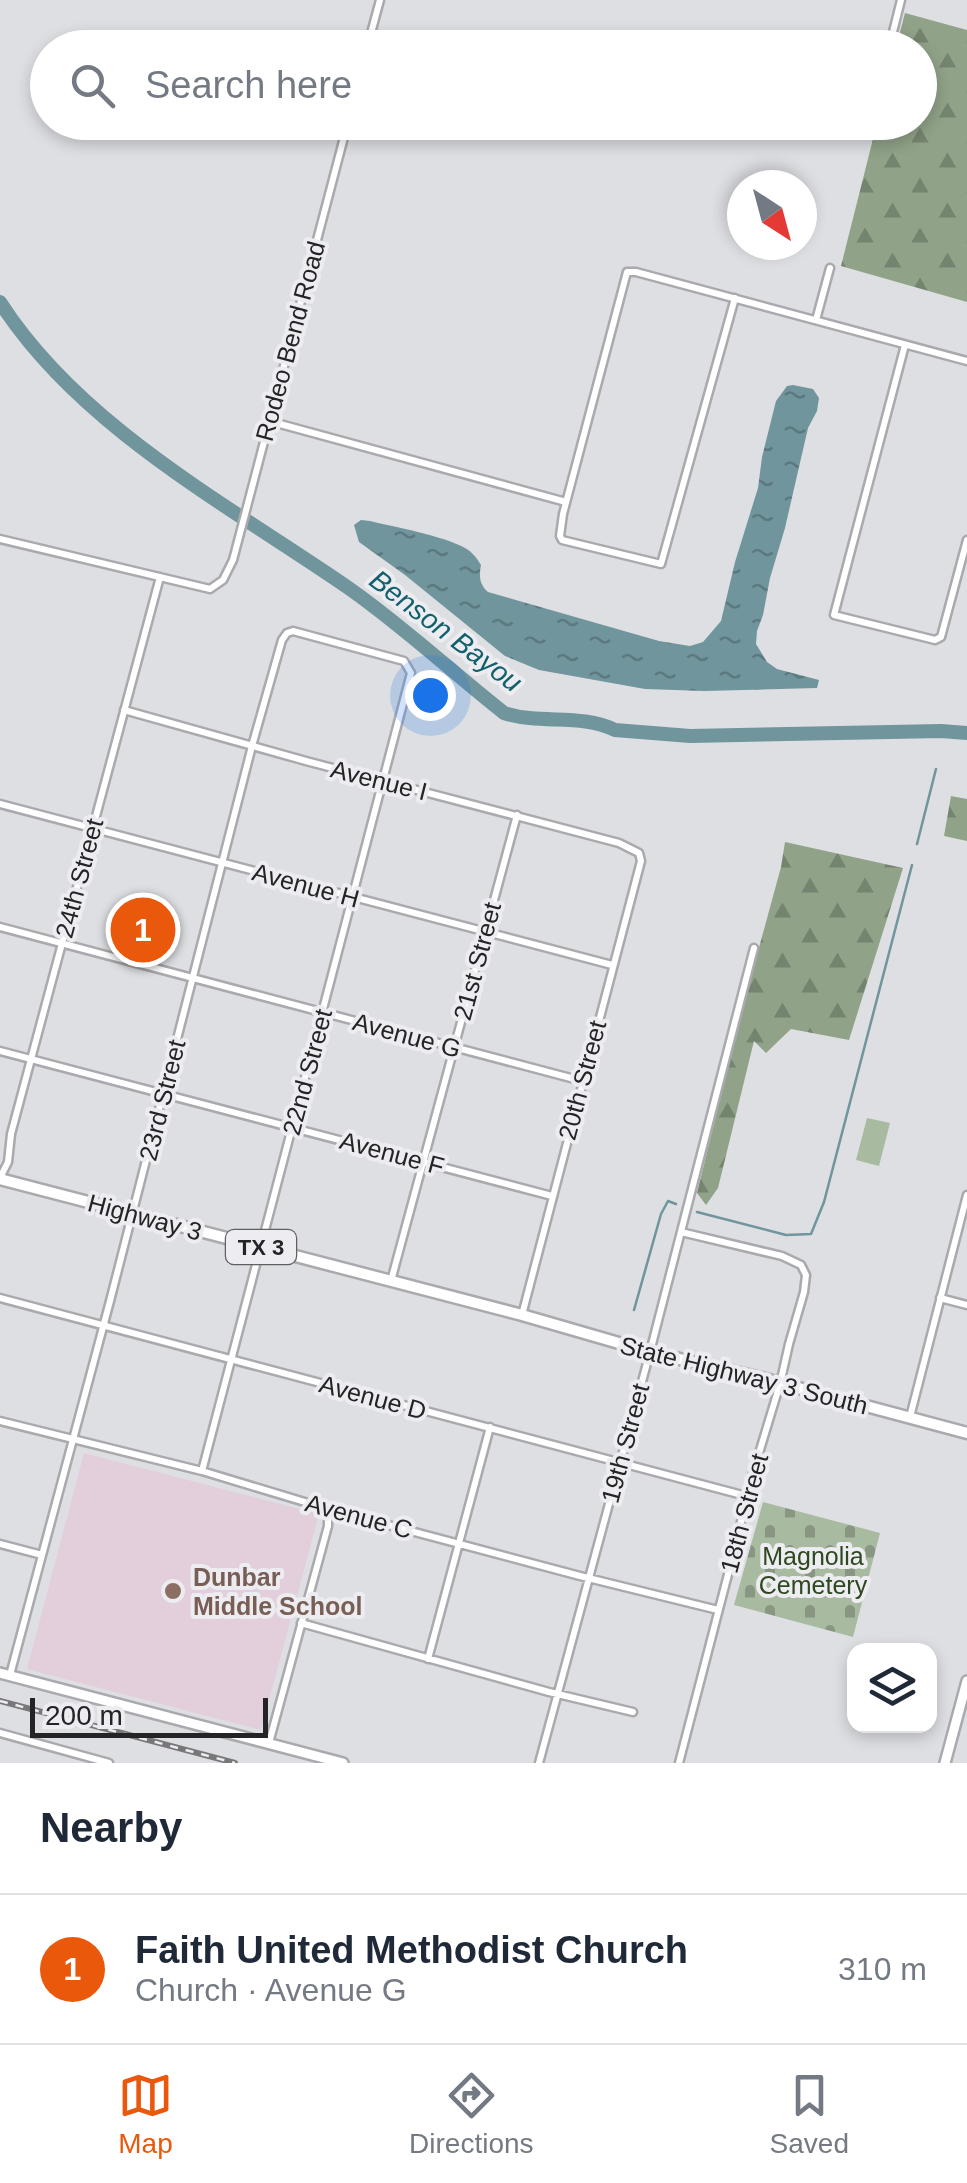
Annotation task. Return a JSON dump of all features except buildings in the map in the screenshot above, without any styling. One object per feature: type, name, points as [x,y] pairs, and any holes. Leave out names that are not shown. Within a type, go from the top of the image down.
[{"type":"main road","name":"Highway 3","points":[[0,1178],[522,1315]]},
{"type":"main road","name":"State Highway 3 South","points":[[522,1315],[967,1433]]},
{"type":"street","points":[[372,30],[380,0]]},
{"type":"street","points":[[894,30],[901,0]]},
{"type":"street","name":"Rodeo Bend Road","points":[[160,578],[210,589],[222,580],[232,560],[343,140]]},
{"type":"street","points":[[816,320],[830,268]]},
{"type":"street","points":[[736,298],[661,564],[562,540],[566,502],[626,272],[736,298],[967,361]]},
{"type":"street","points":[[905,345],[834,615],[935,640],[941,637],[967,540]]},
{"type":"street","points":[[269,421],[566,502]]},
{"type":"street","points":[[0,540],[160,578]]},
{"type":"street","name":"24th Street","points":[[0,1178],[8,1162],[11,1134],[160,578]]},
{"type":"street","name":"22nd Street","points":[[202,1471],[411,673],[404,661],[293,631],[282,640]]},
{"type":"street","name":"23rd Street","points":[[5,1674],[42,1555],[104,1326],[282,640]]},
{"type":"street","name":"Avenue I","points":[[124,710],[634,849]]},
{"type":"street","name":"Avenue H","points":[[0,804],[612,965]]},
{"type":"street","name":"21st Street","points":[[391,1281],[516,815]]},
{"type":"street","name":"20th Street","points":[[522,1315],[641,861],[634,849]]},
{"type":"street","name":"Avenue G","points":[[0,927],[582,1081]]},
{"type":"street","name":"19th Street","points":[[539,1763],[754,948]]},
{"type":"street","name":"Avenue F","points":[[0,1051],[552,1196]]},
{"type":"street","points":[[910,1418],[967,1196]]},
{"type":"street","name":"18th Street","points":[[679,1763],[746,1496],[806,1284],[801,1264],[782,1256],[681,1232]]},
{"type":"street","name":"Avenue D","points":[[0,1298],[746,1496]]},
{"type":"street","points":[[940,1298],[967,1305]]},
{"type":"street","name":"Avenue C","points":[[0,1421],[202,1471],[459,1544],[718,1610]]},
{"type":"street","points":[[428,1659],[490,1427]]},
{"type":"street","points":[[269,1744],[328,1526],[328,1508]]},
{"type":"street","points":[[0,1544],[42,1555]]},
{"type":"street","points":[[301,1623],[633,1712]]},
{"type":"street","points":[[5,1674],[343,1763]]},
{"type":"street","points":[[945,1763],[967,1681]]},
{"type":"street","points":[[674,1725],[688,1728]]},
{"type":"street","points":[[0,1733],[109,1762]]},
{"type":"shaded area","name":"Dunbar Middle School","points":[[84,1453],[319,1514],[261,1730],[27,1669]]},
{"type":"green space","points":[[905,13],[967,30],[967,302],[841,266],[873,140],[937,140],[937,30],[900,30]]},
{"type":"green space","points":[[951,796],[967,799],[967,841],[944,836]]},
{"type":"green space","points":[[785,842],[903,868],[849,1040],[791,1029],[766,1053],[754,1041],[718,1188],[706,1205],[697,1193]]},
{"type":"green space","points":[[867,1118],[890,1123],[879,1166],[856,1160]]},
{"type":"green space","name":"Magnolia Cemetery","points":[[763,1502],[880,1533],[853,1637],[734,1605]]},
{"type":"water","points":[[787,386],[813,389],[819,398],[808,428],[756,644],[767,662],[777,669],[819,680],[817,688],[645,689],[539,670],[505,656],[359,542],[354,525],[361,520],[432,536],[472,553],[481,565],[480,580],[488,592],[659,641],[690,646],[703,642],[721,621],[758,488],[776,401]]},
{"type":"waterway","name":"Benson Bayou","points":[[0,302],[33,347],[114,426],[370,604],[504,713],[588,722],[615,730],[690,736],[967,733]]},
{"type":"waterway","points":[[917,844],[936,769]]},
{"type":"waterway","points":[[697,1212],[786,1235],[811,1234],[824,1202],[912,865]]},
{"type":"waterway","points":[[634,1310],[661,1214],[668,1201],[676,1204]]},
{"type":"railway","points":[[0,1701],[235,1763]]},
{"type":"place","name":"Faith United Methodist Church","points":[[143,930]]},
{"type":"place","name":"Dunbar Middle School","points":[[173,1591]]}]
